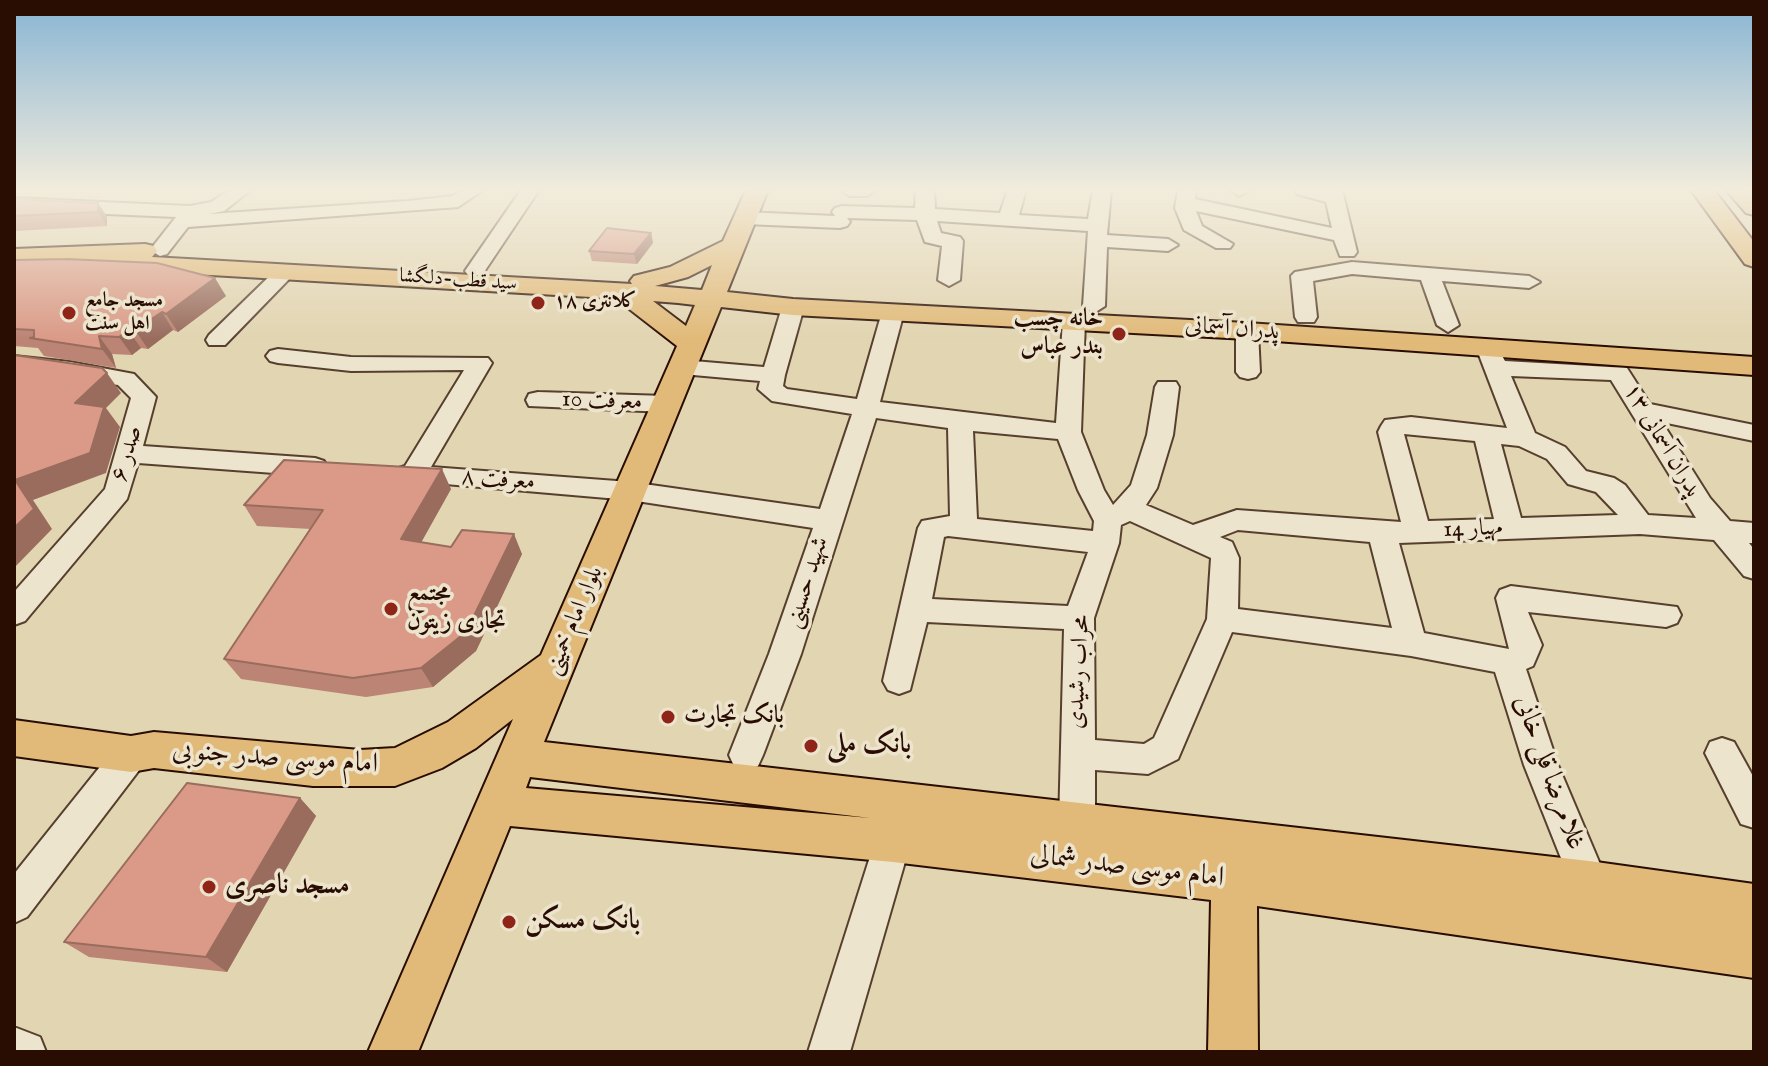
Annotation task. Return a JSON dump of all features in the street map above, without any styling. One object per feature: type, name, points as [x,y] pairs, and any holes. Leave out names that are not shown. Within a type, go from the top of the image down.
[{"type":"main road","points":[[643,281],[679,272],[718,240]]},
{"type":"main road","name":"بلوار امام خمینی","points":[[393,1052],[736,240]]},
{"type":"main road","points":[[1739,240],[1754,259]]},
{"type":"main road","name":"سید قطب-دلگشا","points":[[14,256],[160,250],[601,291],[714,292]]},
{"type":"main road","name":"سید قطب-دلگشا","points":[[14,267],[159,264],[286,271],[475,271],[643,281],[714,292]]},
{"type":"main road","points":[[601,291],[637,302],[687,356]]},
{"type":"main road","name":"پدران آسمانی","points":[[714,292],[793,307],[893,312],[1306,317],[1754,346]]},
{"type":"main road","name":"پدران آسمانی","points":[[714,292],[1084,313],[1492,357],[1754,366]]},
{"type":"main road","name":"امام موسی صدر جنوبی","points":[[14,738],[131,754],[154,750],[313,767],[395,767],[427,755],[462,735],[556,666]]},
{"type":"main road","name":"امام موسی صدر شمالی","points":[[517,757],[1589,883],[1754,907]]},
{"type":"main road","name":"امام موسی صدر شمالی","points":[[497,805],[893,841],[1234,881],[1754,954]]},
{"type":"main road","points":[[1233,1052],[1234,881]]},
{"type":"street","points":[[160,250],[166,240]]},
{"type":"street","points":[[475,271],[496,240]]},
{"type":"street","points":[[944,240],[953,241],[949,280]]},
{"type":"street","points":[[1096,240],[1068,432],[1091,490],[1113,524]]},
{"type":"street","points":[[1137,240],[1168,245]]},
{"type":"street","points":[[1214,240],[1223,244]]},
{"type":"street","points":[[1344,240],[1352,268]]},
{"type":"street","points":[[1306,317],[1302,276],[1352,268],[1529,282]]},
{"type":"street","points":[[217,340],[286,271]]},
{"type":"street","points":[[1429,274],[1448,325]]},
{"type":"street","points":[[793,307],[770,389],[781,396],[960,422],[1068,432]]},
{"type":"street","name":"شهید حسینی","points":[[746,755],[785,654],[866,410],[893,312]]},
{"type":"street","points":[[1247,331],[1248,372]]},
{"type":"street","points":[[278,356],[351,364],[480,363],[413,474]]},
{"type":"street","points":[[687,356],[773,375]]},
{"type":"street","points":[[1492,357],[1524,438]]},
{"type":"street","name":"پدران آسمانی ۱۳","points":[[1492,357],[1619,373],[1700,505],[1754,568]]},
{"type":"street","name":"صدر ۶","points":[[14,363],[126,379],[144,397],[117,492],[14,613]]},
{"type":"street","name":"محراب رشیدی","points":[[1077,825],[1079,618],[1113,524],[1144,488],[1160,435],[1167,387]]},
{"type":"street","name":"معرفت 10","points":[[538,400],[666,404]]},
{"type":"street","points":[[1640,410],[1754,433]]},
{"type":"street","points":[[960,422],[964,528]]},
{"type":"street","points":[[1417,532],[1391,432],[1394,426],[1411,425],[1524,438],[1556,453],[1577,478],[1605,485],[1615,492],[1640,524]]},
{"type":"street","points":[[1486,435],[1510,528]]},
{"type":"street","points":[[128,454],[339,469]]},
{"type":"street","name":"معرفت ۸","points":[[383,472],[630,491],[828,520]]},
{"type":"street","name":"مهیار 14","points":[[1195,535],[1237,520],[1382,533],[1640,524],[1754,533]]},
{"type":"street","points":[[899,681],[932,528],[1113,524],[1195,535],[1222,549],[1225,558],[1222,619],[1166,748],[1148,759],[1076,754]]},
{"type":"street","points":[[1382,533],[1411,643]]},
{"type":"street","points":[[1222,619],[1411,643],[1508,662],[1522,657],[1526,645],[1511,598],[1666,615]]},
{"type":"street","points":[[914,610],[1079,618]]},
{"type":"street","name":"غلامرضا قلی خانی","points":[[1508,662],[1541,765],[1589,883]]},
{"type":"street","points":[[1722,753],[1754,812]]},
{"type":"street","points":[[14,904],[131,754]]},
{"type":"street","points":[[829,1052],[893,841]]},
{"type":"street","points":[[14,1048],[25,1052]]},
{"type":"building","points":[[598,240],[646,240],[634,254],[589,251]]},
{"type":"building","points":[[14,260],[157,263],[215,278],[166,314],[162,312],[135,330],[128,330],[119,337],[99,336],[102,349],[30,338],[34,337],[34,330],[14,329]]},
{"type":"building","points":[[14,355],[102,368],[107,373],[75,403],[104,407],[90,453],[15,480],[34,509],[14,528]]},
{"type":"building","name":"مجتمع تجاری زیتون","points":[[284,460],[442,469],[401,539],[451,547],[462,530],[514,534],[466,632],[421,668],[353,678],[224,659],[323,510],[244,505]]},
{"type":"building","name":"مسجد ناصری","points":[[187,783],[300,798],[206,957],[64,942]]},
{"type":"place","name":"کلانتری ۱۸","points":[[538,303]]},
{"type":"place","name":"مسجد جامع اهل سنت","points":[[69,313]]},
{"type":"place","name":"خانه چسب بندر عباس","points":[[1119,334]]},
{"type":"place","name":"مجتمع تجاری زیتون","points":[[391,609]]},
{"type":"place","name":"بانک تجارت","points":[[668,717]]},
{"type":"place","name":"بانک ملی","points":[[811,746]]},
{"type":"place","name":"مسجد ناصری","points":[[209,887]]},
{"type":"place","name":"بانک مسکن","points":[[509,922]]}]
